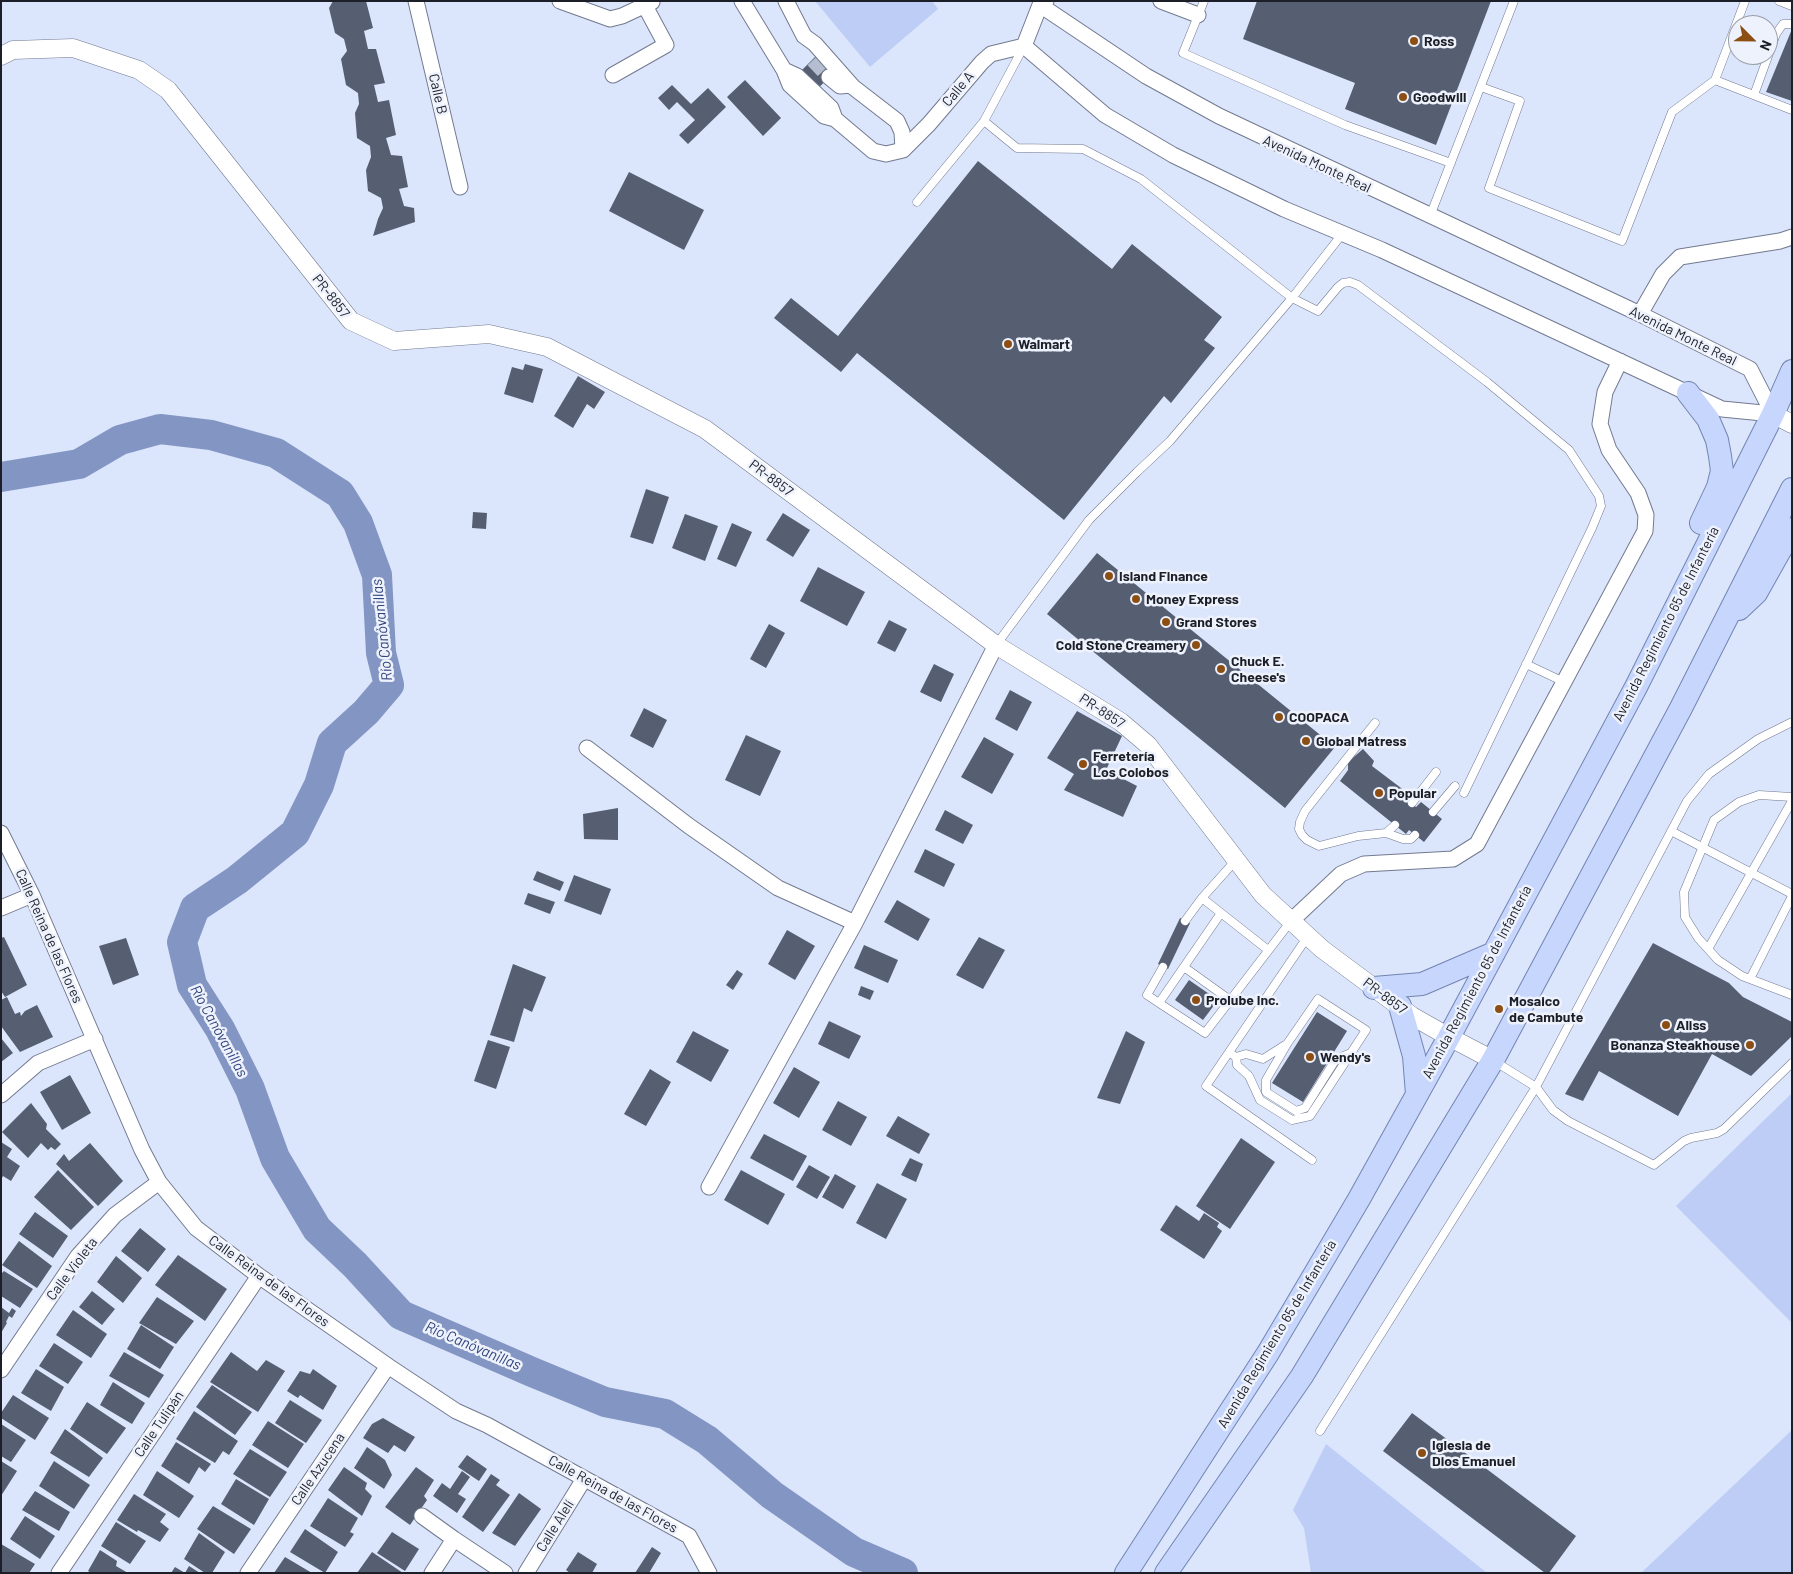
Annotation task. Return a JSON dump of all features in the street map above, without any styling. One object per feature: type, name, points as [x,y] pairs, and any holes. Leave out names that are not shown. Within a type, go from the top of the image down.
[{"type":"main road","name":"Avenida Regimiento 65 de Infantería","points":[[1126,1573],[1268,1353],[1359,1199],[1449,1038],[1631,696],[1701,556],[1782,419],[1792,371]]},
{"type":"main road","points":[[1688,393],[1701,408],[1713,429],[1722,471],[1718,488],[1701,521],[1698,535],[1701,556]]},
{"type":"main road","points":[[1170,1567],[1302,1376],[1493,1060],[1676,717],[1792,489]]},
{"type":"main road","points":[[1724,624],[1756,594],[1792,529]]},
{"type":"main road","points":[[1374,988],[1422,984],[1494,953]]},
{"type":"main road","points":[[1400,1006],[1414,1056],[1417,1094]]},
{"type":"street","name":"Calle B","points":[[416,1],[460,187]]},
{"type":"street","points":[[560,1],[610,19],[622,16],[649,3],[666,45],[613,75]]},
{"type":"street","points":[[742,1],[784,70],[790,85],[824,116],[836,119],[872,151],[886,154],[903,150],[902,132],[897,121],[851,84],[815,44],[804,36]]},
{"type":"street","points":[[786,1],[804,36],[813,60]]},
{"type":"street","points":[[1161,1],[1201,8]]},
{"type":"street","points":[[1043,3],[1024,46],[1105,115],[1173,155],[1284,209],[1382,250],[1722,409],[1782,419]]},
{"type":"street","name":"Avenida Monte Real","points":[[1043,3],[1146,76],[1219,116],[1430,217],[1640,314],[1750,369],[1782,419]]},
{"type":"street","name":"Calle A","points":[[903,150],[929,124],[991,54],[1024,46]]},
{"type":"street","name":"PR-8857","points":[[1,56],[13,50],[72,48],[139,70],[168,90],[351,321],[394,341],[489,334],[547,347],[705,429],[996,645],[1120,722],[1148,745],[1262,895],[1322,949],[1374,988],[1449,1038],[1493,1060]]},
{"type":"street","points":[[829,77],[840,86],[851,84]]},
{"type":"street","points":[[1640,314],[1663,274],[1680,257],[1780,241],[1792,237]]},
{"type":"street","points":[[1291,921],[1341,874],[1364,864],[1453,859],[1477,844],[1645,531],[1646,515],[1638,493],[1609,450],[1600,424],[1605,392],[1620,361]]},
{"type":"street","points":[[709,1187],[855,923],[996,645]]},
{"type":"street","points":[[587,748],[689,826],[778,888],[855,923]]},
{"type":"street","name":"Calle Reina de las Flores","points":[[1,833],[32,895],[142,1150],[159,1182],[196,1228],[259,1276],[456,1411],[487,1425],[689,1536],[709,1573]]},
{"type":"street","points":[[1,908],[32,895]]},
{"type":"street","points":[[1,1095],[38,1063],[94,1039]]},
{"type":"street","name":"Calle Violeta","points":[[1,1370],[78,1256],[114,1215],[159,1182]]},
{"type":"street","name":"Calle Tulipán","points":[[59,1573],[259,1276]]},
{"type":"street","name":"Calle Azucena","points":[[248,1573],[388,1366]]},
{"type":"street","name":"Calle Alelí","points":[[526,1573],[584,1479]]},
{"type":"street","points":[[422,1516],[454,1540],[505,1573]]},
{"type":"street","points":[[432,1573],[454,1540]]},
{"type":"lane","points":[[1430,217],[1514,1]]},
{"type":"lane","points":[[1481,87],[1520,101],[1489,188],[1622,241],[1672,112],[1715,80],[1745,1]]},
{"type":"lane","points":[[1779,1],[1792,6]]},
{"type":"lane","points":[[1201,8],[1183,53],[1345,125],[1452,163]]},
{"type":"lane","points":[[1754,95],[1776,34],[1783,24],[1792,24]]},
{"type":"lane","points":[[917,202],[984,121],[1024,46]]},
{"type":"lane","points":[[1715,80],[1792,110]]},
{"type":"lane","points":[[984,121],[1017,148],[1084,149],[1141,179],[1292,298],[1318,311],[1343,283],[1350,282],[1358,285],[1487,382],[1569,450],[1599,496],[1601,506],[1464,793]]},
{"type":"lane","points":[[996,645],[1089,520],[1170,441],[1292,298],[1343,234]]},
{"type":"lane","points":[[1526,664],[1564,682]]},
{"type":"lane","points":[[1320,1430],[1536,1087],[1687,801],[1709,774],[1758,739],[1792,722]]},
{"type":"lane","points":[[1375,723],[1305,812],[1299,829],[1307,840],[1319,846],[1358,836],[1386,833],[1403,839],[1411,839],[1415,835]]},
{"type":"lane","points":[[1412,803],[1436,772]]},
{"type":"lane","points":[[1433,812],[1455,786]]},
{"type":"lane","points":[[1792,797],[1758,795],[1739,802],[1714,820],[1684,892],[1685,917],[1698,938],[1718,960],[1750,979],[1792,995]]},
{"type":"lane","points":[[1708,949],[1792,801]]},
{"type":"lane","points":[[1386,833],[1395,825]]},
{"type":"lane","points":[[1671,831],[1792,895],[1750,979]]},
{"type":"lane","points":[[1185,921],[1202,898],[1236,860]]},
{"type":"lane","points":[[1202,898],[1268,950]]},
{"type":"lane","points":[[1159,1003],[1221,913]]},
{"type":"lane","points":[[1163,966],[1147,995],[1205,1033],[1291,921]]},
{"type":"lane","points":[[1308,936],[1232,1055],[1206,1086],[1312,1160]]},
{"type":"lane","points":[[1184,967],[1230,1000]]},
{"type":"lane","points":[[1232,1055],[1237,1065],[1249,1076],[1260,1100],[1292,1120],[1310,1116],[1366,1030],[1318,999],[1287,1044],[1266,1080],[1266,1092],[1296,1111],[1305,1108],[1336,1059],[1351,1053]]},
{"type":"lane","points":[[1232,1055],[1246,1054],[1263,1059],[1287,1044]]},
{"type":"lane","points":[[1493,1060],[1536,1087],[1553,1110],[1568,1121],[1654,1165],[1691,1138],[1717,1133],[1724,1129],[1792,1063]]},
{"type":"shaded area","points":[[815,1],[932,1],[938,9],[870,67]]},
{"type":"shaded area","points":[[1792,1093],[1792,1323],[1676,1206]]},
{"type":"shaded area","points":[[1792,1430],[1792,1573],[1641,1573]]},
{"type":"shaded area","points":[[1326,1444],[1487,1573],[1311,1573],[1304,1528],[1293,1510]]},
{"type":"building","points":[[333,1],[366,1],[373,28],[364,31],[368,49],[376,49],[385,83],[374,85],[378,102],[389,100],[396,135],[386,138],[391,155],[402,156],[408,187],[399,189],[404,206],[414,208],[415,222],[373,236],[383,208],[381,198],[368,191],[366,170],[371,157],[370,146],[357,138],[355,113],[359,104],[358,93],[346,85],[341,59],[347,51],[344,39],[335,33],[329,8]]},
{"type":"building","points":[[1257,1],[1491,1],[1436,145],[1345,109],[1355,83],[1243,39]]},
{"type":"building","points":[[1792,29],[1792,101],[1766,92]]},
{"type":"building","points":[[818,54],[835,72],[815,91],[799,73]]},
{"type":"building","points":[[745,80],[781,118],[763,136],[727,97]]},
{"type":"building","points":[[672,85],[691,104],[708,88],[726,107],[688,144],[679,135],[695,120],[677,102],[669,110],[658,98]]},
{"type":"building","name":"Walmart","points":[[978,161],[1112,269],[1132,244],[1222,317],[1204,340],[1215,348],[1171,403],[1164,396],[1064,520],[857,353],[841,372],[774,318],[791,298],[838,336]]},
{"type":"building","points":[[629,172],[704,210],[684,250],[609,211]]},
{"type":"building","points":[[525,364],[543,369],[533,403],[504,394],[512,367],[523,370]]},
{"type":"building","points":[[578,376],[605,392],[594,409],[587,404],[573,428],[554,416]]},
{"type":"building","points":[[646,489],[669,497],[653,544],[630,537]]},
{"type":"building","points":[[473,512],[487,513],[486,529],[472,528]]},
{"type":"building","points":[[783,513],[810,530],[793,557],[766,540]]},
{"type":"building","points":[[685,514],[718,526],[705,561],[672,548]]},
{"type":"building","points":[[732,523],[752,532],[736,567],[717,559]]},
{"type":"building","points":[[1097,553],[1335,747],[1285,808],[1047,614]]},
{"type":"building","points":[[818,567],[865,592],[847,626],[800,601]]},
{"type":"building","points":[[889,620],[907,629],[895,652],[877,643]]},
{"type":"building","points":[[769,624],[785,633],[766,668],[750,659]]},
{"type":"building","points":[[934,664],[954,674],[941,702],[920,692]]},
{"type":"building","points":[[1010,690],[1032,702],[1017,731],[995,719]]},
{"type":"building","points":[[644,708],[667,720],[653,748],[630,736]]},
{"type":"building","name":"Ferretería Los Colobos","points":[[1077,711],[1122,736],[1106,770],[1137,786],[1123,817],[1064,790],[1074,774],[1047,758]]},
{"type":"building","points":[[746,735],[781,751],[760,796],[725,780]]},
{"type":"building","points":[[984,737],[1014,754],[992,794],[961,777]]},
{"type":"building","name":"Popular","points":[[1363,749],[1374,761],[1372,766],[1405,791],[1402,795],[1416,807],[1421,802],[1442,819],[1424,842],[1409,830],[1406,834],[1340,781],[1348,770],[1348,762]]},
{"type":"building","points":[[618,808],[618,840],[584,839],[583,814]]},
{"type":"building","points":[[945,810],[973,825],[963,844],[935,830]]},
{"type":"building","points":[[925,849],[955,864],[944,887],[914,872]]},
{"type":"building","points":[[537,871],[564,882],[560,891],[533,880]]},
{"type":"building","points":[[574,875],[611,889],[601,915],[564,901]]},
{"type":"building","points":[[528,893],[555,902],[550,914],[524,904]]},
{"type":"building","points":[[897,900],[930,919],[918,941],[884,922]]},
{"type":"building","points":[[1180,918],[1190,923],[1168,969],[1158,964]]},
{"type":"building","points":[[787,930],[815,946],[795,980],[768,964]]},
{"type":"building","points":[[4,937],[27,985],[5,997],[1,991],[1,938]]},
{"type":"building","points":[[979,937],[1005,950],[983,989],[956,975]]},
{"type":"building","points":[[126,938],[139,975],[113,985],[99,946]]},
{"type":"building","name":"Aliss","points":[[1653,943],[1729,983],[1743,997],[1792,1022],[1792,1036],[1751,1076],[1712,1054],[1678,1116],[1599,1071],[1583,1101],[1565,1094]]},
{"type":"building","points":[[864,945],[898,960],[888,983],[854,968]]},
{"type":"building","points":[[513,964],[546,977],[532,1012],[524,1008],[514,1042],[490,1035]]},
{"type":"building","points":[[737,970],[743,974],[733,990],[726,985]]},
{"type":"building","name":"Prolube Inc.","points":[[1189,980],[1218,1000],[1203,1020],[1175,1000]]},
{"type":"building","points":[[861,986],[874,991],[870,1000],[858,995]]},
{"type":"building","points":[[7,997],[15,1014],[20,1012],[21,1016],[25,1011],[37,1005],[53,1037],[20,1052],[1,1026],[1,1000]]},
{"type":"building","name":"Wendy's","points":[[1317,1012],[1347,1031],[1303,1102],[1272,1083]]},
{"type":"building","points":[[829,1021],[861,1036],[849,1059],[818,1044]]},
{"type":"building","points":[[693,1031],[729,1050],[711,1082],[676,1062]]},
{"type":"building","points":[[1126,1031],[1145,1042],[1120,1104],[1097,1098]]},
{"type":"building","points":[[1,1038],[13,1053],[1,1062]]},
{"type":"building","points":[[488,1040],[510,1047],[496,1089],[474,1081]]},
{"type":"building","points":[[794,1067],[820,1082],[799,1118],[773,1103]]},
{"type":"building","points":[[650,1069],[671,1082],[646,1126],[624,1114]]},
{"type":"building","points":[[70,1075],[91,1113],[62,1130],[40,1092]]},
{"type":"building","points":[[838,1101],[867,1117],[851,1146],[822,1130]]},
{"type":"building","points":[[31,1103],[47,1124],[46,1129],[61,1144],[55,1150],[51,1147],[48,1150],[41,1143],[28,1158],[2,1132]]},
{"type":"building","points":[[898,1116],[930,1134],[919,1154],[886,1136]]},
{"type":"building","points":[[764,1134],[807,1156],[793,1181],[750,1158]]},
{"type":"building","points":[[1241,1138],[1275,1162],[1230,1229],[1196,1206]]},
{"type":"building","points":[[1,1142],[12,1149],[7,1157],[20,1166],[11,1181],[3,1176],[1,1180]]},
{"type":"building","points":[[90,1143],[123,1181],[98,1206],[56,1164],[64,1154],[69,1161]]},
{"type":"building","points":[[910,1158],[923,1164],[916,1182],[901,1175]]},
{"type":"building","points":[[809,1165],[830,1177],[817,1199],[796,1187]]},
{"type":"building","points":[[58,1170],[94,1207],[71,1230],[34,1197]]},
{"type":"building","points":[[741,1170],[785,1194],[768,1225],[724,1200]]},
{"type":"building","points":[[835,1174],[856,1186],[843,1209],[822,1197]]},
{"type":"building","points":[[877,1183],[907,1199],[886,1239],[856,1223]]},
{"type":"building","points":[[1176,1205],[1199,1221],[1204,1213],[1219,1223],[1217,1227],[1222,1231],[1204,1259],[1160,1230]]},
{"type":"building","points":[[35,1212],[68,1236],[53,1258],[19,1234]]},
{"type":"building","points":[[140,1228],[166,1249],[148,1272],[121,1251]]},
{"type":"building","points":[[19,1241],[52,1266],[37,1288],[2,1265]]},
{"type":"building","points":[[178,1255],[227,1289],[205,1321],[155,1285]]},
{"type":"building","points":[[116,1256],[142,1278],[123,1303],[97,1282]]},
{"type":"building","points":[[4,1271],[33,1289],[20,1308],[1,1296],[1,1274]]},
{"type":"building","points":[[92,1291],[115,1309],[102,1325],[79,1307]]},
{"type":"building","points":[[157,1297],[194,1321],[176,1344],[139,1323]]},
{"type":"building","points":[[1,1307],[9,1313],[12,1308],[16,1311],[12,1318],[9,1316],[1,1333]]},
{"type":"building","points":[[73,1310],[107,1334],[91,1358],[56,1335]]},
{"type":"building","points":[[141,1325],[174,1347],[160,1369],[127,1349]]},
{"type":"building","points":[[54,1343],[83,1362],[68,1384],[39,1366]]},
{"type":"building","points":[[124,1352],[164,1375],[149,1398],[109,1376]]},
{"type":"building","points":[[231,1352],[257,1371],[266,1360],[285,1371],[258,1412],[210,1382]]},
{"type":"building","points":[[36,1369],[64,1387],[51,1411],[21,1393]]},
{"type":"building","points":[[313,1369],[337,1386],[323,1410],[300,1395],[298,1398],[287,1391],[300,1371],[310,1374]]},
{"type":"building","points":[[113,1382],[145,1403],[132,1424],[100,1405]]},
{"type":"building","points":[[212,1385],[252,1412],[235,1435],[196,1407]]},
{"type":"building","points":[[13,1395],[49,1418],[35,1440],[1,1418],[1,1413]]},
{"type":"building","points":[[290,1400],[322,1420],[306,1443],[275,1423]]},
{"type":"building","points":[[87,1402],[126,1428],[107,1454],[70,1429]]},
{"type":"building","points":[[194,1411],[238,1441],[229,1455],[223,1451],[215,1463],[176,1439]]},
{"type":"building","points":[[1412,1413],[1576,1536],[1549,1573],[1545,1573],[1383,1451]]},
{"type":"building","points":[[383,1418],[415,1437],[405,1452],[394,1445],[388,1453],[363,1438],[372,1424]]},
{"type":"building","points":[[268,1421],[304,1444],[288,1468],[252,1445]]},
{"type":"building","points":[[1,1424],[26,1440],[11,1462],[1,1456]]},
{"type":"building","points":[[65,1429],[103,1458],[89,1477],[50,1453]]},
{"type":"building","points":[[176,1442],[211,1464],[205,1472],[199,1467],[189,1484],[161,1466]]},
{"type":"building","points":[[367,1447],[385,1460],[392,1475],[384,1489],[354,1468]]},
{"type":"building","points":[[250,1449],[287,1472],[270,1497],[233,1474]]},
{"type":"building","points":[[467,1455],[487,1469],[479,1481],[458,1467]]},
{"type":"building","points":[[1,1461],[17,1471],[1,1496]]},
{"type":"building","points":[[54,1461],[90,1485],[74,1509],[39,1486]]},
{"type":"building","points":[[344,1467],[367,1483],[365,1489],[372,1496],[362,1516],[328,1490]]},
{"type":"building","points":[[416,1467],[434,1480],[424,1496],[427,1500],[410,1525],[385,1507]]},
{"type":"building","points":[[157,1471],[194,1496],[179,1518],[143,1495]]},
{"type":"building","points":[[462,1471],[470,1477],[458,1494],[466,1499],[457,1513],[433,1496],[442,1483],[450,1489]]},
{"type":"building","points":[[491,1474],[500,1480],[496,1485],[510,1495],[483,1532],[462,1517]]},
{"type":"building","points":[[236,1479],[269,1499],[254,1525],[221,1504]]},
{"type":"building","points":[[35,1491],[70,1512],[59,1531],[22,1510]]},
{"type":"building","points":[[519,1493],[541,1509],[515,1546],[492,1533]]},
{"type":"building","points":[[134,1494],[166,1514],[160,1522],[169,1529],[160,1542],[138,1530],[137,1532],[117,1520]]},
{"type":"building","points":[[328,1498],[358,1518],[350,1532],[354,1534],[345,1547],[310,1526]]},
{"type":"building","points":[[213,1506],[251,1529],[234,1554],[197,1529]]},
{"type":"building","points":[[25,1516],[55,1536],[40,1559],[10,1539]]},
{"type":"building","points":[[116,1522],[146,1541],[130,1564],[101,1546]]},
{"type":"building","points":[[305,1529],[338,1552],[325,1573],[290,1552]]},
{"type":"building","points":[[392,1532],[419,1549],[405,1571],[377,1553]]},
{"type":"building","points":[[199,1533],[225,1552],[212,1573],[205,1573],[184,1559]]},
{"type":"building","points":[[1,1544],[35,1564],[29,1573],[1,1573]]},
{"type":"building","points":[[652,1547],[661,1553],[649,1573],[635,1573]]},
{"type":"building","points":[[100,1550],[117,1561],[116,1566],[128,1573],[91,1573],[88,1571]]},
{"type":"building","points":[[372,1552],[403,1573],[357,1573]]},
{"type":"building","points":[[578,1552],[597,1564],[592,1573],[570,1573],[566,1570]]},
{"type":"building","points":[[285,1557],[312,1573],[274,1573]]},
{"type":"building","points":[[189,1566],[200,1573],[185,1573]]},
{"type":"building","points":[[175,1567],[185,1573],[171,1573]]},
{"type":"waterway","name":"Río Canóvanillas","points":[[1,477],[79,464],[120,440],[160,429],[211,435],[276,453],[340,494],[358,523],[377,575],[381,653],[389,685],[366,712],[332,743],[319,785],[295,833],[237,880],[195,908],[182,942],[192,985],[220,1029],[250,1089],[275,1158],[317,1229],[355,1265],[401,1315],[605,1402],[665,1414],[707,1440],[772,1495],[854,1552],[903,1573]]},
{"type":"tunnel","points":[[813,60],[829,77]]},
{"type":"place","name":"Ross","points":[[1414,41]]},
{"type":"place","name":"Goodwill","points":[[1403,97]]},
{"type":"place","name":"Walmart","points":[[1008,344]]},
{"type":"place","name":"Island Finance","points":[[1109,576]]},
{"type":"place","name":"Money Express","points":[[1136,599]]},
{"type":"place","name":"Grand Stores","points":[[1166,622]]},
{"type":"place","name":"Cold Stone Creamery","points":[[1196,645]]},
{"type":"place","name":"Chuck E. Cheese's","points":[[1221,669]]},
{"type":"place","name":"COOPACA","points":[[1279,717]]},
{"type":"place","name":"Global Matress","points":[[1306,741]]},
{"type":"place","name":"Ferretería Los Colobos","points":[[1083,764]]},
{"type":"place","name":"Popular","points":[[1379,793]]},
{"type":"place","name":"Prolube Inc.","points":[[1196,1000]]},
{"type":"place","name":"Mosaico de Cambute","points":[[1499,1009]]},
{"type":"place","name":"Aliss","points":[[1666,1025]]},
{"type":"place","name":"Bonanza Steakhouse","points":[[1750,1045]]},
{"type":"place","name":"Wendy's","points":[[1310,1057]]},
{"type":"place","name":"Iglesia de Dios Emanuel","points":[[1422,1453]]}]
